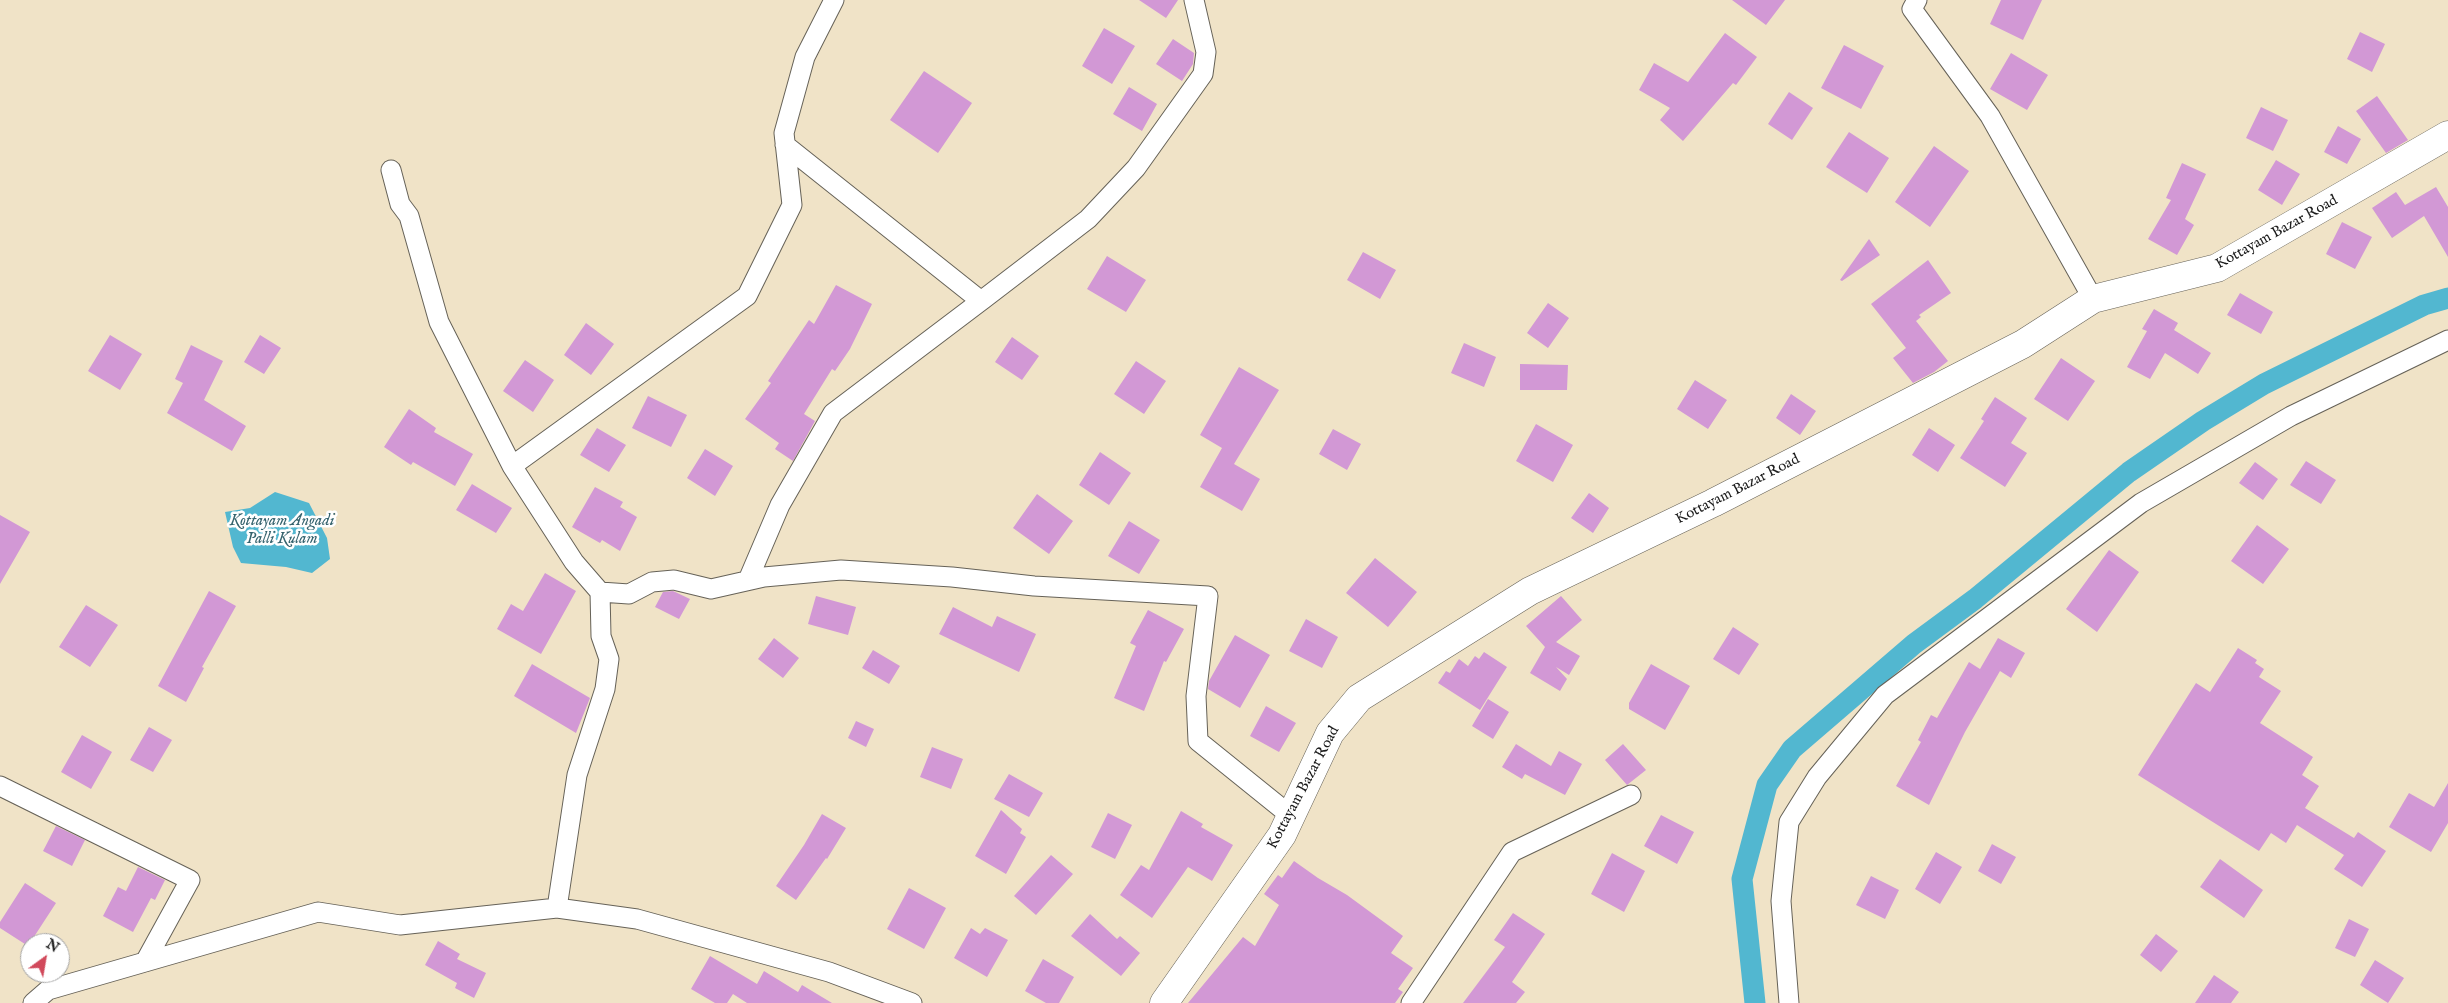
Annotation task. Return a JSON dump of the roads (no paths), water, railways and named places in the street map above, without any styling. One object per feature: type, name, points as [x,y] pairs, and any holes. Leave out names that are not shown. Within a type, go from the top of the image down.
[{"type":"main road","name":"Kottayam Bazar Road","points":[[1164,1003],[1282,835],[1330,734],[1359,698],[1530,591],[1714,503],[2014,348],[2093,299],[2217,268],[2448,136]]},
{"type":"street","points":[[512,466],[747,296],[792,205],[784,133],[805,57],[834,0]]},
{"type":"street","points":[[748,580],[780,506],[833,413],[982,302],[1088,219],[1136,168],[1204,74],[1206,52],[1194,0]]},
{"type":"street","points":[[1917,0],[1912,9],[1990,116],[2093,299]]},
{"type":"street","points":[[785,145],[982,302]]},
{"type":"street","points":[[391,170],[400,204],[409,216],[439,322],[512,466],[574,562],[600,592],[600,636],[609,658],[605,689],[577,775],[557,908]]},
{"type":"street","points":[[1789,1003],[1780,901],[1789,822],[1817,777],[1885,695],[2141,503],[2291,416],[2448,340]]},
{"type":"street","points":[[600,592],[629,594],[652,582],[674,580],[711,589],[748,580],[841,570],[1034,586],[1208,596],[1196,696],[1198,741],[1291,816]]},
{"type":"street","points":[[0,786],[190,880],[145,962]]},
{"type":"street","points":[[1412,1003],[1512,852],[1631,795]]},
{"type":"street","points":[[38,1000],[145,962],[318,912],[400,925],[557,908],[637,919],[829,972],[912,1003]]},
{"type":"water","name":"Kottayam Angadi Palli Kulam","points":[[275,492],[309,503],[327,538],[330,559],[312,573],[286,567],[241,563],[233,547],[225,512],[250,508]]},
{"type":"waterway","points":[[1755,1003],[1742,879],[1767,785],[1792,749],[1914,644],[1975,599],[2129,472],[2203,421],[2264,384],[2424,305],[2448,298]]}]
